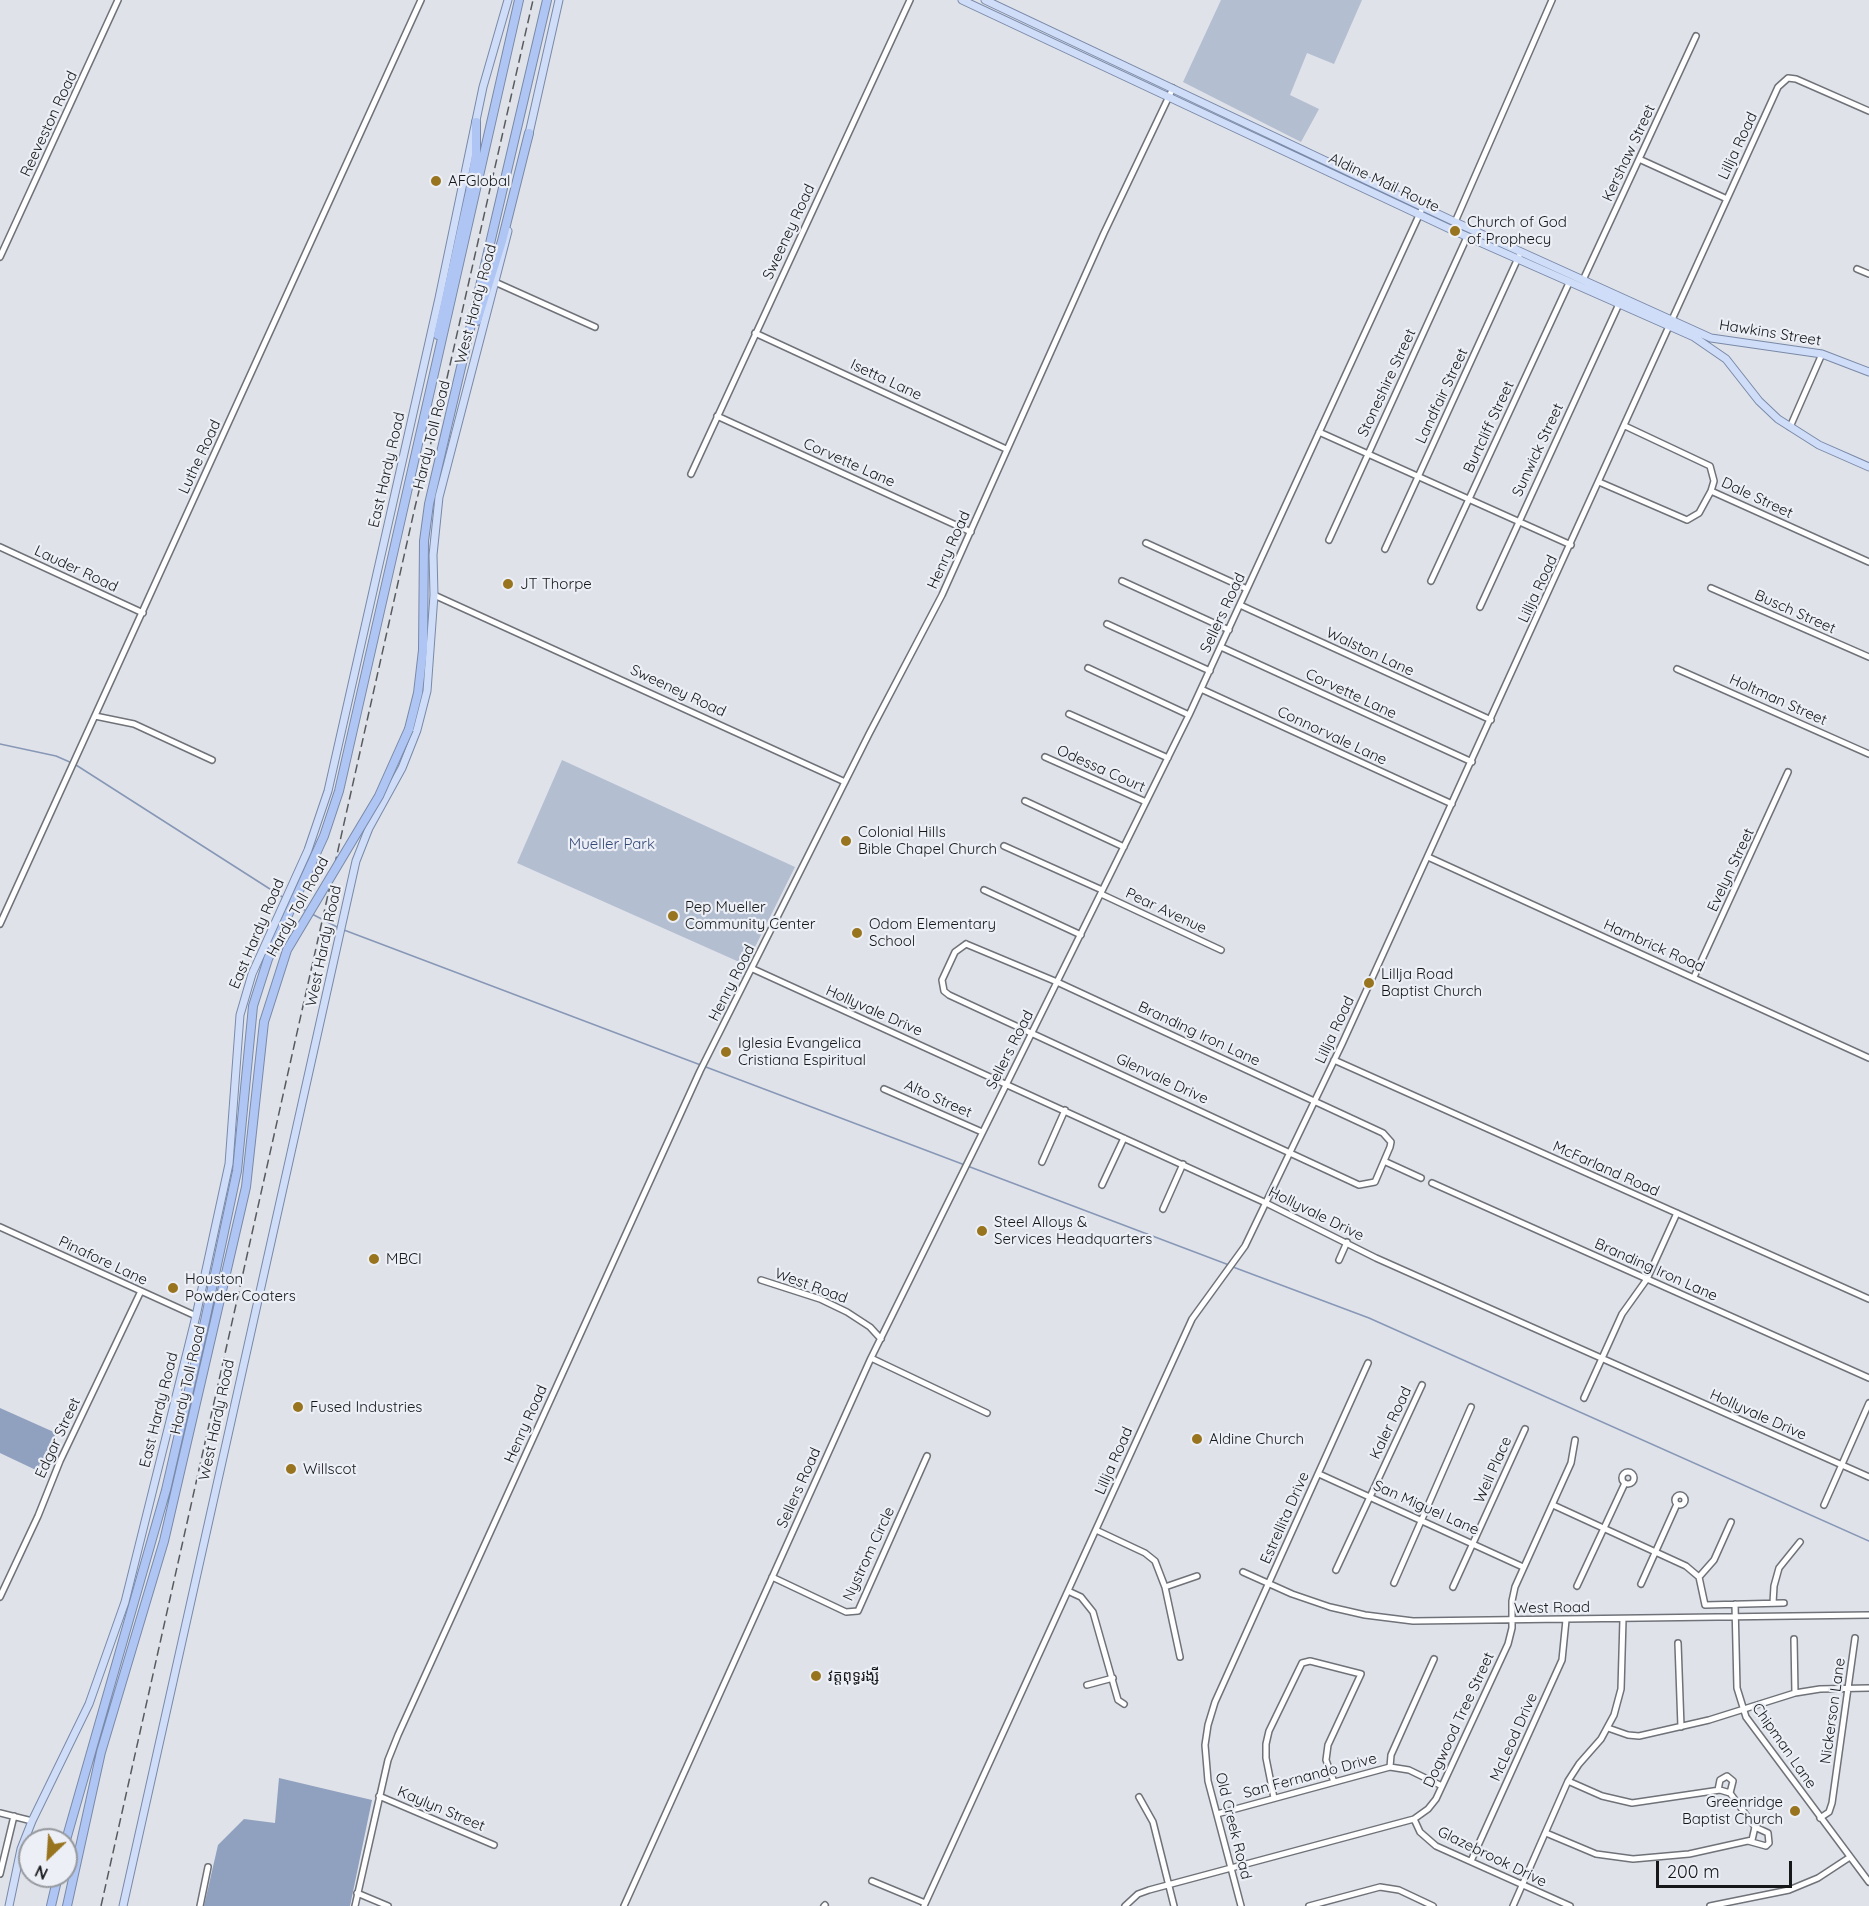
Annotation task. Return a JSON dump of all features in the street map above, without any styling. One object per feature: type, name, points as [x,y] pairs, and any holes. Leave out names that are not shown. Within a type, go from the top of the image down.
[{"type":"highway","name":"Hardy Toll Road","points":[[69,1828],[166,1490],[234,1187],[253,1006],[263,973],[324,836],[339,791],[421,421],[452,302],[519,0]]},
{"type":"highway","name":"Hardy Toll Road","points":[[67,1906],[101,1752],[164,1540],[243,1198],[251,1156],[264,1022],[287,950],[379,796],[409,729],[418,693],[423,650],[426,524],[548,0]]},
{"type":"highway","points":[[421,421],[470,191],[476,155],[476,122]]},
{"type":"highway","points":[[468,341],[484,305],[529,133]]},
{"type":"highway","points":[[51,1906],[55,1888]]},
{"type":"main road","name":"West Hardy Road","points":[[123,1906],[362,843],[389,795],[417,730],[429,677],[434,595],[433,555],[439,497],[496,283],[558,0]]},
{"type":"main road","name":"Aldine Mail Route","points":[[962,0],[1018,21],[1173,88],[1292,150]]},
{"type":"main road","name":"Aldine Mail Route","points":[[985,0],[1018,21]]},
{"type":"main road","name":"East Hardy Road","points":[[9,1906],[21,1850],[32,1821],[89,1704],[120,1622],[196,1317],[229,1164],[240,1016],[252,974],[319,823],[337,757],[476,122],[508,1]]},
{"type":"main road","name":"Aldine Mail Route","points":[[1095,56],[1169,96],[1422,211],[1467,237],[1583,280],[1671,324],[1716,351],[1759,401],[1790,427],[1819,445],[1869,467]]},
{"type":"main road","name":"Aldine Mail Route","points":[[1422,211],[1455,222],[1569,283],[1671,324],[1701,333]]},
{"type":"main road","name":"Hawkins Street","points":[[1701,333],[1727,342],[1822,354],[1869,372]]},
{"type":"street","name":"Reeveston Road","points":[[0,257],[118,0]]},
{"type":"street","name":"Luthe Road","points":[[0,924],[421,0]]},
{"type":"street","name":"Sweeney Road","points":[[691,474],[910,0]]},
{"type":"street","points":[[1455,222],[1552,0]]},
{"type":"street","name":"Kershaw Street","points":[[1583,280],[1696,36]]},
{"type":"street","name":"Lillja Road","points":[[925,1904],[1195,1312],[1235,1263],[1291,1152],[1472,762],[1778,87],[1788,78],[1796,79],[1869,111]]},
{"type":"street","name":"Henry Road","points":[[355,1906],[388,1760],[398,1735],[700,1071],[845,782],[942,596],[1006,449],[1173,88]]},
{"type":"street","points":[[1639,159],[1727,199]]},
{"type":"street","name":"Sellers Road","points":[[624,1906],[871,1358],[1202,689],[1422,211]]},
{"type":"street","name":"Stoneshire Street","points":[[1329,540],[1467,237]]},
{"type":"street","name":"Landfair Street","points":[[1385,549],[1520,255]]},
{"type":"street","points":[[1857,269],[1869,274]]},
{"type":"street","points":[[496,283],[595,327]]},
{"type":"street","name":"Burtcliff Street","points":[[1431,581],[1569,283]]},
{"type":"street","name":"Sunwick Street","points":[[1480,607],[1619,304]]},
{"type":"street","name":"Isetta Lane","points":[[755,333],[1006,449]]},
{"type":"street","points":[[1790,427],[1822,354]]},
{"type":"street","name":"Corvette Lane","points":[[717,416],[971,532]]},
{"type":"street","name":"Dale Street","points":[[1625,426],[1710,466],[1714,481],[1711,491],[1869,562]]},
{"type":"street","points":[[1319,432],[1571,545]]},
{"type":"street","points":[[1599,482],[1687,520],[1699,513],[1711,491]]},
{"type":"street","points":[[1146,543],[1247,589]]},
{"type":"street","name":"Lauder Road","points":[[0,547],[143,613]]},
{"type":"street","points":[[1122,581],[1229,630]]},
{"type":"street","name":"Busch Street","points":[[1711,588],[1869,657]]},
{"type":"street","name":"Sweeney Road","points":[[434,595],[845,782]]},
{"type":"street","name":"Walston Lane","points":[[1240,605],[1491,720]]},
{"type":"street","points":[[1107,624],[1210,670]]},
{"type":"street","name":"Corvette Lane","points":[[1221,647],[1472,762]]},
{"type":"street","points":[[1088,668],[1189,715]]},
{"type":"street","name":"Holtman Street","points":[[1677,669],[1869,754]]},
{"type":"street","name":"Connorvale Lane","points":[[1202,689],[1452,804]]},
{"type":"street","points":[[1069,714],[1168,758]]},
{"type":"street","points":[[95,716],[134,724],[212,760]]},
{"type":"street","name":"Odessa Court","points":[[1045,757],[1146,802]]},
{"type":"street","name":"Evelyn Street","points":[[1694,978],[1788,772]]},
{"type":"street","points":[[1025,801],[1124,847]]},
{"type":"street","name":"Pear Avenue","points":[[1004,846],[1221,950]]},
{"type":"street","name":"Hambrick Road","points":[[1428,857],[1869,1058]]},
{"type":"street","points":[[984,890],[1080,934]]},
{"type":"street","name":"Branding Iron Lane","points":[[949,965],[957,949],[966,944],[1057,982],[1315,1100],[1387,1136],[1391,1142],[1386,1162]]},
{"type":"street","name":"Glenvale Drive","points":[[949,965],[942,980],[944,991],[1359,1185],[1375,1182],[1386,1162]]},
{"type":"street","name":"Hollyvale Drive","points":[[753,969],[1183,1164],[1347,1242],[1869,1477]]},
{"type":"street","name":"McFarland Road","points":[[1334,1060],[1869,1299]]},
{"type":"street","name":"Alto Street","points":[[884,1089],[982,1132]]},
{"type":"street","points":[[1042,1162],[1065,1110]]},
{"type":"street","points":[[1102,1185],[1124,1137]]},
{"type":"street","points":[[1386,1162],[1421,1178]]},
{"type":"street","points":[[1163,1209],[1183,1164]]},
{"type":"street","name":"Branding Iron Lane","points":[[1432,1183],[1869,1378]]},
{"type":"street","points":[[1584,1398],[1622,1314],[1647,1279],[1677,1213]]},
{"type":"street","name":"Pinafore Lane","points":[[0,1227],[196,1317]]},
{"type":"street","points":[[1339,1260],[1347,1242]]},
{"type":"street","name":"West Road","points":[[761,1281],[820,1299],[847,1312],[870,1327],[881,1339]]},
{"type":"street","name":"Edgar Street","points":[[0,1597],[60,1461],[141,1291]]},
{"type":"street","points":[[871,1358],[987,1413]]},
{"type":"street","name":"Estrellita Drive","points":[[1269,1585],[1368,1363]]},
{"type":"street","name":"Kaler Road","points":[[1336,1570],[1422,1385]]},
{"type":"street","points":[[1824,1506],[1869,1403]]},
{"type":"street","points":[[1394,1582],[1471,1407]]},
{"type":"street","name":"Weil Place","points":[[1453,1587],[1525,1429]]},
{"type":"street","name":"Dogwood Tree Street","points":[[1414,1819],[1428,1809],[1442,1786],[1508,1644],[1512,1621],[1512,1601],[1523,1567],[1553,1505],[1574,1453],[1575,1440]]},
{"type":"street","name":"Nystrom Circle","points":[[772,1577],[846,1612],[858,1611],[927,1456]]},
{"type":"street","name":"San Miguel Lane","points":[[1319,1473],[1523,1567]]},
{"type":"street","points":[[1577,1586],[1625,1483]]},
{"type":"street","points":[[1641,1584],[1677,1504]]},
{"type":"street","points":[[1553,1505],[1686,1566],[1699,1577],[1705,1605],[1784,1603]]},
{"type":"street","points":[[1699,1577],[1714,1560],[1731,1522]]},
{"type":"street","points":[[1096,1530],[1153,1557],[1159,1567],[1165,1587],[1180,1657]]},
{"type":"street","points":[[1773,1603],[1774,1586],[1779,1568],[1791,1549],[1800,1542]]},
{"type":"street","name":"West Road","points":[[1243,1572],[1269,1585],[1330,1607],[1365,1615],[1424,1622],[1869,1615]]},
{"type":"street","points":[[1165,1587],[1197,1576]]},
{"type":"street","name":"Old Creek Road","points":[[1240,1906],[1208,1781],[1205,1745],[1215,1702],[1269,1585]]},
{"type":"street","points":[[1068,1591],[1081,1597],[1093,1612],[1118,1700],[1124,1704]]},
{"type":"street","name":"Chipman Lane","points":[[1735,1604],[1736,1673],[1743,1709],[1820,1818],[1868,1878]]},
{"type":"street","points":[[1513,1906],[1568,1782],[1579,1764],[1608,1728],[1621,1689],[1623,1619]]},
{"type":"street","name":"McLeod Drive","points":[[1471,1861],[1562,1660],[1566,1620]]},
{"type":"street","name":"Nickerson Lane","points":[[1820,1818],[1829,1812],[1833,1803],[1855,1638]]},
{"type":"street","points":[[1794,1639],[1795,1693]]},
{"type":"street","points":[[1678,1643],[1681,1727]]},
{"type":"street","points":[[1390,1767],[1391,1755],[1434,1659]]},
{"type":"street","points":[[1274,1798],[1266,1758],[1269,1731],[1297,1668],[1302,1663],[1310,1661],[1361,1674],[1328,1745],[1326,1761],[1334,1782]]},
{"type":"street","points":[[1087,1685],[1113,1678]]},
{"type":"street","points":[[1608,1728],[1639,1736],[1681,1727],[1795,1693],[1848,1687],[1869,1688]]},
{"type":"street","name":"San Fernando Drive","points":[[1217,1814],[1390,1767],[1409,1770],[1442,1786]]},
{"type":"street","points":[[1718,1790],[1720,1780],[1727,1776],[1733,1782],[1730,1793]]},
{"type":"street","points":[[1568,1782],[1602,1796],[1632,1803],[1718,1790],[1730,1793],[1755,1827],[1768,1833],[1769,1843],[1766,1846],[1748,1841]]},
{"type":"street","name":"Kaylyn Street","points":[[379,1796],[494,1845]]},
{"type":"street","points":[[1138,1797],[1151,1814],[1174,1906]]},
{"type":"street","points":[[0,1813],[32,1821]]},
{"type":"street","points":[[0,1874],[14,1816]]},
{"type":"street","points":[[1125,1906],[1138,1894],[1168,1884],[1414,1819]]},
{"type":"street","name":"Glazebrook Drive","points":[[1414,1819],[1427,1839],[1523,1886],[1570,1906]]},
{"type":"street","points":[[1546,1833],[1596,1854],[1633,1859],[1689,1854],[1738,1844],[1752,1840],[1755,1827]]},
{"type":"street","points":[[1712,1906],[1789,1890],[1818,1878],[1850,1857]]},
{"type":"street","points":[[200,1906],[208,1867]]},
{"type":"street","points":[[872,1881],[925,1904]]},
{"type":"street","points":[[1309,1906],[1380,1887],[1399,1890],[1433,1906]]},
{"type":"street","points":[[357,1893],[388,1906]]},
{"type":"green space","points":[[1221,0],[1362,0],[1334,64],[1307,53],[1290,95],[1319,109],[1301,142],[1183,82]]},
{"type":"green space","name":"Mueller Park","points":[[562,760],[795,867],[746,965],[517,863]]},
{"type":"shaded area","points":[[0,1408],[56,1433],[38,1471],[0,1453]]},
{"type":"shaded area","points":[[279,1778],[372,1800],[350,1906],[204,1906],[218,1845],[244,1819],[275,1823]]},
{"type":"waterway","points":[[0,744],[56,756],[72,763]]},
{"type":"waterway","points":[[76,765],[284,898]]},
{"type":"waterway","points":[[296,905],[308,912]]},
{"type":"waterway","points":[[312,914],[337,927]]},
{"type":"waterway","points":[[344,930],[1229,1265]]},
{"type":"waterway","points":[[1233,1267],[1369,1318],[1869,1541]]},
{"type":"railway","points":[[101,1906],[415,507],[447,378],[533,0]]},
{"type":"place","name":"AFGlobal","points":[[436,181]]},
{"type":"place","name":"Church of God of Prophecy","points":[[1455,231]]},
{"type":"place","name":"JT Thorpe","points":[[508,584]]},
{"type":"place","name":"Colonial Hills Bible Chapel Church","points":[[846,841]]},
{"type":"place","name":"Pep Mueller Community Center","points":[[673,916]]},
{"type":"place","name":"Odom Elementary School","points":[[857,933]]},
{"type":"place","name":"Lillja Road Baptist Church","points":[[1369,983]]},
{"type":"place","name":"Iglesia Evangelica Cristiana Espiritual","points":[[726,1052]]},
{"type":"place","name":"Steel Alloys & Services Headquarters","points":[[982,1231]]},
{"type":"place","name":"MBCI","points":[[374,1259]]},
{"type":"place","name":"Houston Powder Coaters","points":[[173,1288]]},
{"type":"place","name":"Fused Industries","points":[[298,1407]]},
{"type":"place","name":"Aldine Church","points":[[1197,1439]]},
{"type":"place","name":"Willscot","points":[[291,1469]]},
{"type":"place","name":"វត្តពុទ្ធរង្សី","points":[[816,1676]]},
{"type":"place","name":"Greenridge Baptist Church","points":[[1795,1811]]}]
